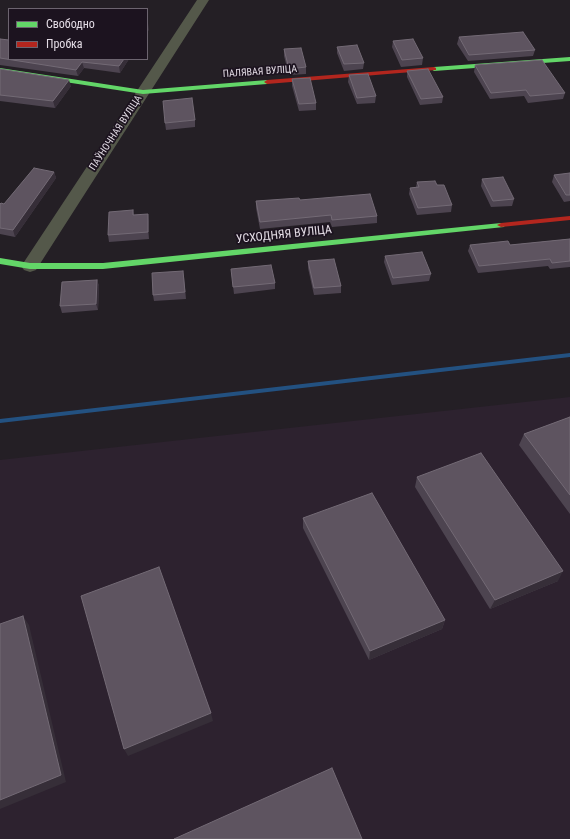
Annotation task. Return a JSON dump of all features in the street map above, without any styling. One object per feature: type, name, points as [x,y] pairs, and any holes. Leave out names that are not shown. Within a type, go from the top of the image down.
[{"type":"street","name":"ПАЎНОЧНАЯ ВУЛІЦА","points":[[30,266],[203,0]]},
{"type":"street","name":"ПАЛЯВАЯ ВУЛІЦА","points":[[0,70],[143,92],[570,59]]},
{"type":"street","name":"УСХОДНЯЯ ВУЛІЦА","points":[[0,261],[30,266],[103,266],[570,218]]},
{"type":"shaded area","points":[[570,397],[570,839],[0,839],[0,460]]},
{"type":"building","points":[[523,32],[535,50],[469,55],[459,37]]},
{"type":"building","points":[[0,39],[8,40],[8,59],[0,58]]},
{"type":"building","points":[[413,39],[423,58],[402,60],[393,41]]},
{"type":"building","points":[[357,45],[364,63],[344,64],[337,47]]},
{"type":"building","points":[[301,48],[306,67],[289,69],[284,49]]},
{"type":"building","points":[[13,60],[123,60],[119,66],[82,62],[76,70]]},
{"type":"building","points":[[542,60],[565,93],[530,96],[526,90],[491,93],[475,65]]},
{"type":"building","points":[[0,69],[69,80],[53,101],[0,95]]},
{"type":"building","points":[[428,69],[443,97],[421,99],[407,71]]},
{"type":"building","points":[[368,74],[376,96],[357,98],[349,75]]},
{"type":"building","points":[[310,78],[316,103],[299,104],[292,79]]},
{"type":"building","points":[[192,98],[195,120],[165,123],[163,101]]},
{"type":"building","points":[[34,168],[54,172],[13,230],[0,228],[0,204],[4,204]]},
{"type":"building","points":[[570,173],[570,195],[566,195],[554,175]]},
{"type":"building","points":[[503,177],[514,199],[493,201],[482,179]]},
{"type":"building","points":[[435,181],[437,185],[444,185],[452,205],[418,208],[410,188],[419,187],[417,182]]},
{"type":"building","points":[[370,194],[377,216],[332,220],[331,215],[260,222],[256,201],[299,198],[300,200]]},
{"type":"building","points":[[133,210],[133,215],[148,214],[148,232],[108,235],[109,212]]},
{"type":"building","points":[[570,239],[570,261],[552,263],[550,259],[479,266],[470,245],[508,241],[510,245]]},
{"type":"building","points":[[422,252],[431,274],[393,278],[385,256]]},
{"type":"building","points":[[334,259],[341,286],[314,288],[308,261]]},
{"type":"building","points":[[271,265],[275,283],[233,287],[231,269]]},
{"type":"building","points":[[183,271],[185,292],[153,295],[152,273]]},
{"type":"building","points":[[97,280],[96,304],[60,306],[62,282]]},
{"type":"building","points":[[570,417],[570,495],[524,434]]},
{"type":"building","points":[[481,453],[563,571],[495,600],[417,477]]},
{"type":"building","points":[[372,493],[445,620],[370,651],[303,518]]},
{"type":"building","points":[[159,567],[211,713],[124,749],[81,596]]},
{"type":"building","points":[[23,616],[61,775],[0,800],[0,624]]},
{"type":"building","points":[[332,768],[362,839],[174,839]]},
{"type":"waterway","points":[[0,421],[570,355]]},
{"type":"traffic: fast","points":[[434,69],[570,59]]},
{"type":"traffic: fast","points":[[0,70],[143,92],[267,82]]},
{"type":"traffic: fast","points":[[0,261],[30,266],[103,266],[501,225]]},
{"type":"traffic: jam","points":[[267,82],[434,69]]},
{"type":"traffic: jam","points":[[501,225],[570,218]]}]
